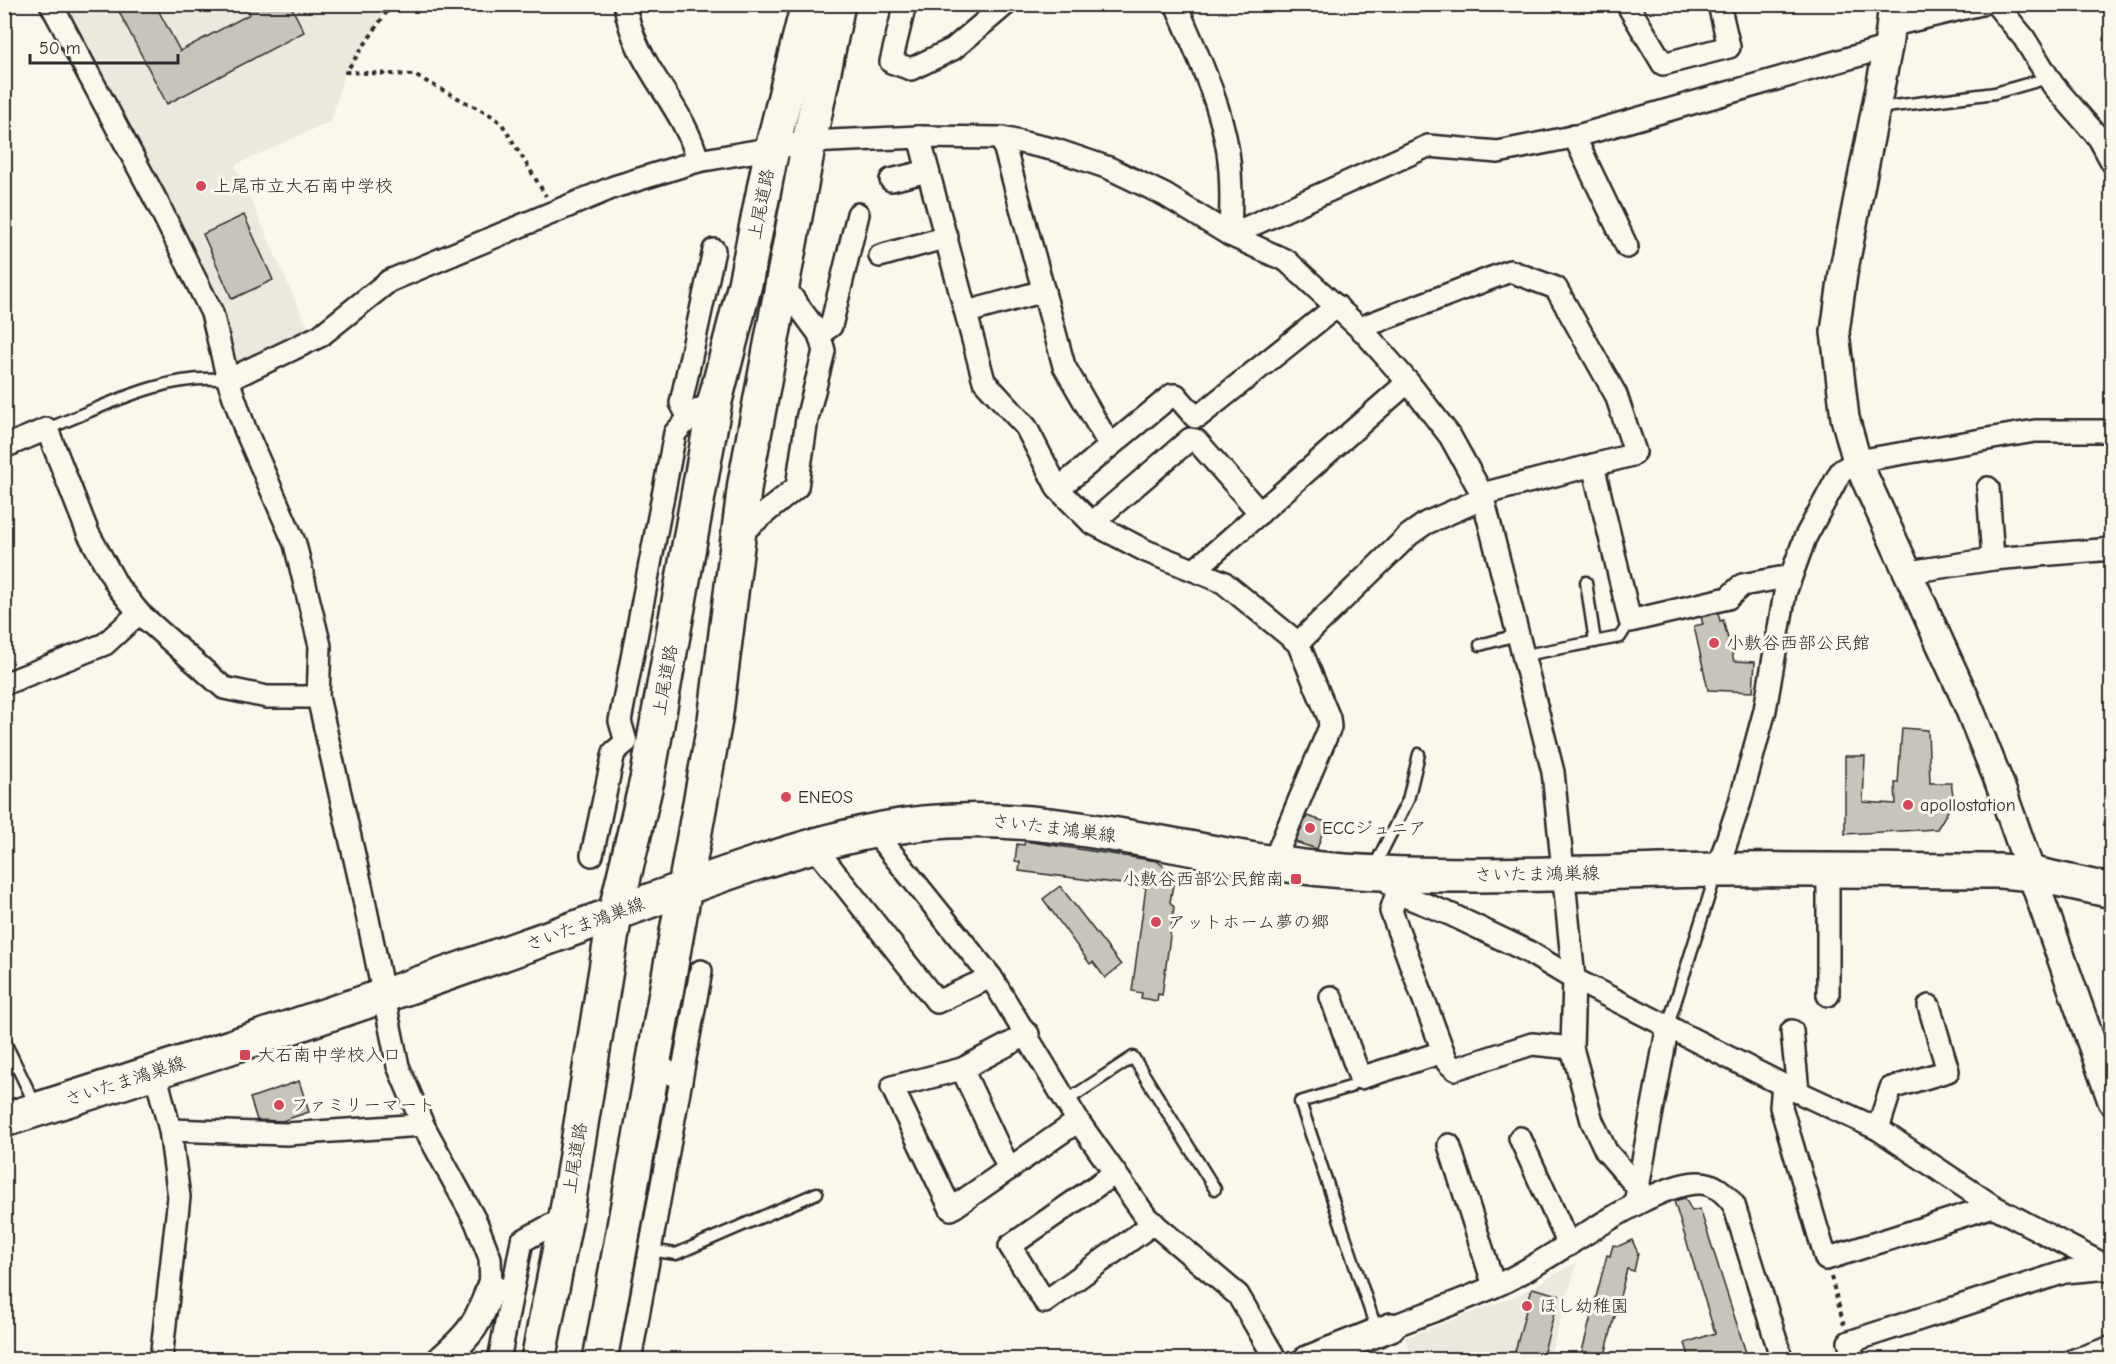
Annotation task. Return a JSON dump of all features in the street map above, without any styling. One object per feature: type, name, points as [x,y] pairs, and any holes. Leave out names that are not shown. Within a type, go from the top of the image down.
[{"type":"main road","name":"上尾道路","points":[[600,1359],[716,720],[736,536],[809,142],[814,5]]},
{"type":"main road","name":"上尾道路","points":[[538,1359],[566,1217],[615,914],[647,780],[716,400],[745,284],[772,149],[814,5]]},
{"type":"main road","name":"さいたま鴻巣線","points":[[4,1120],[385,997],[686,886],[813,846],[873,830],[925,823],[1000,819],[1070,827],[1384,880],[1717,870],[2000,871],[2034,874],[2112,891]]},
{"type":"street","points":[[51,4],[158,204],[212,313],[228,380],[245,429],[295,544],[320,646],[318,697],[385,997],[398,1066],[423,1125],[476,1222],[501,1289],[499,1359]]},
{"type":"street","points":[[625,4],[630,34],[693,140],[698,161]]},
{"type":"street","points":[[906,4],[891,62],[911,69],[953,49],[995,16],[1006,4]]},
{"type":"street","points":[[1176,4],[1218,110],[1228,152],[1232,196],[1230,235]]},
{"type":"street","points":[[1627,4],[1663,64],[1729,47],[1719,4]]},
{"type":"street","points":[[1230,235],[1428,146],[1498,152],[1574,136],[1890,26],[1981,4]]},
{"type":"street","points":[[1996,4],[2024,38],[2049,78],[2105,136],[2112,162]]},
{"type":"street","points":[[1890,26],[1843,274],[1835,332],[1845,418],[1857,462],[1965,698],[2034,874],[2112,1101]]},
{"type":"street","points":[[1574,136],[1627,247]]},
{"type":"street","points":[[228,380],[320,336],[389,281],[614,187],[698,161],[809,142],[919,137],[1002,138],[1056,150],[1109,168],[1166,195],[1230,235],[1287,261],[1337,306],[1408,382],[1450,436],[1483,496],[1520,634],[1553,772],[1574,979],[1572,1048],[1592,1121],[1606,1151],[1636,1197]]},
{"type":"street","points":[[919,137],[984,381],[1026,427],[1058,489],[1092,523],[1146,551],[1196,569],[1233,588],[1298,643],[1329,718],[1330,727],[1273,863]]},
{"type":"street","points":[[1002,138],[1064,366],[1110,446]]},
{"type":"street","points":[[891,180],[928,171]]},
{"type":"street","points":[[819,334],[831,326],[858,214]]},
{"type":"street","points":[[880,256],[947,237]]},
{"type":"street","points":[[688,418],[681,403],[714,250]]},
{"type":"street","points":[[1298,643],[1409,535],[1426,524],[1483,496],[1635,452],[1611,385],[1553,285],[1510,271],[1370,324],[1361,330]]},
{"type":"street","points":[[736,536],[797,487],[807,419],[824,351],[819,334],[782,284]]},
{"type":"street","points":[[967,312],[1044,291]]},
{"type":"street","points":[[1058,489],[1172,395],[1176,395],[1196,417],[1199,416],[1337,306]]},
{"type":"street","points":[[1196,569],[1408,382]]},
{"type":"street","points":[[647,780],[627,742],[620,721],[675,433],[688,418],[716,400]]},
{"type":"street","points":[[4,447],[46,429],[88,532],[118,587],[139,613],[224,688],[267,697],[318,697]]},
{"type":"street","points":[[1717,870],[1740,802],[1765,710],[1774,645],[1791,576],[1805,538],[1841,471],[1857,462],[2035,431],[2112,431]]},
{"type":"street","points":[[1092,523],[1190,439],[1196,440],[1260,513]]},
{"type":"street","points":[[1593,465],[1630,621],[1728,598],[1742,585],[1791,576]]},
{"type":"street","points":[[1988,488],[1993,559]]},
{"type":"street","points":[[1909,572],[1993,559],[2112,549]]},
{"type":"street","points":[[7,677],[105,644],[139,613]]},
{"type":"street","points":[[592,855],[614,752],[627,742]]},
{"type":"street","points":[[873,830],[992,977],[1078,1121],[1115,1173],[1154,1223],[1238,1295],[1276,1359]]},
{"type":"street","points":[[813,846],[937,1002],[992,977]]},
{"type":"street","points":[[1828,871],[1828,995]]},
{"type":"street","points":[[1384,880],[1527,951],[1574,979],[1790,1088],[1878,1129],[1993,1206],[2111,1271]]},
{"type":"street","points":[[1384,880],[1391,911],[1447,1062],[1455,1068],[1532,1044],[1572,1048]]},
{"type":"street","points":[[630,1359],[701,971]]},
{"type":"street","points":[[1330,997],[1360,1078],[1443,1052]]},
{"type":"street","points":[[1878,1129],[1891,1088],[1948,1071],[1929,1006]]},
{"type":"street","points":[[1636,1197],[1668,1025]]},
{"type":"street","points":[[1792,1031],[1790,1088],[1781,1107],[1826,1259],[1993,1206]]},
{"type":"street","points":[[1028,1034],[962,1069],[892,1087],[951,1209],[1078,1121]]},
{"type":"street","points":[[654,1062],[681,1080]]},
{"type":"street","points":[[962,1069],[1009,1168]]},
{"type":"street","points":[[155,1072],[170,1130],[179,1197],[162,1359]]},
{"type":"street","points":[[170,1130],[287,1134],[423,1125]]},
{"type":"street","points":[[1520,1138],[1569,1245]]},
{"type":"street","points":[[1449,1145],[1494,1286]]},
{"type":"street","points":[[1115,1173],[1010,1246],[1045,1302],[1154,1223]]},
{"type":"street","points":[[1307,1359],[1494,1286],[1569,1245],[1636,1197],[1698,1183],[1723,1190],[1734,1205],[1782,1359]]},
{"type":"street","points":[[441,1359],[459,1345],[501,1289],[522,1240],[566,1217]]},
{"type":"street","points":[[1851,1351],[2065,1272],[2111,1271]]},
{"type":"street","points":[[2074,1359],[2112,1347]]},
{"type":"lane","points":[[1875,108],[1995,93],[2049,78]]},
{"type":"lane","points":[[46,429],[170,383],[209,377],[228,380]]},
{"type":"lane","points":[[1586,582],[1595,642]]},
{"type":"lane","points":[[1525,655],[1620,637],[1630,621]]},
{"type":"lane","points":[[1480,645],[1520,634]]},
{"type":"lane","points":[[1384,880],[1419,754]]},
{"type":"lane","points":[[1668,1025],[1717,870]]},
{"type":"lane","points":[[4,1040],[37,1109]]},
{"type":"lane","points":[[1066,1101],[1132,1057],[1215,1189]]},
{"type":"lane","points":[[1350,1087],[1300,1102],[1384,1330]]},
{"type":"lane","points":[[650,1250],[676,1254],[817,1193]]},
{"type":"path","points":[[392,4],[346,72],[414,75],[494,117],[520,153],[555,212]]},
{"type":"path","points":[[1826,1259],[1851,1351]]},
{"type":"shaded area","name":"上尾市立大石南中学校","points":[[61,5],[389,5],[343,78],[331,121],[235,165],[310,333],[243,368],[235,364],[215,298]]},
{"type":"shaded area","name":"ほし幼稚園","points":[[1577,1262],[1549,1359],[1413,1359],[1405,1338],[1518,1295]]},
{"type":"building","points":[[115,4],[155,4],[180,51],[250,14],[245,4],[290,4],[304,32],[167,104]]},
{"type":"building","points":[[244,215],[273,280],[232,299],[203,234]]},
{"type":"building","name":"小敷谷西部公民館","points":[[1718,613],[1720,621],[1723,620],[1734,661],[1755,662],[1753,692],[1708,690],[1694,626],[1703,624],[1701,617]]},
{"type":"building","points":[[1902,728],[1928,730],[1930,783],[1951,783],[1954,801],[1937,829],[1845,834],[1845,756],[1865,756],[1863,802],[1896,804],[1895,783],[1898,783]]},
{"type":"building","name":"ECCジュニア","points":[[1307,816],[1326,822],[1317,849],[1295,842]]},
{"type":"building","name":"アットホーム夢の郷","points":[[1025,841],[1157,861],[1167,869],[1173,885],[1170,902],[1174,907],[1162,995],[1158,994],[1157,1001],[1141,998],[1142,993],[1132,991],[1146,887],[1019,871],[1020,862],[1015,861],[1017,844],[1024,845]]},
{"type":"building","points":[[1060,886],[1121,965],[1105,978],[1093,962],[1090,964],[1043,899]]},
{"type":"building","name":"ファミリーマート","points":[[299,1081],[309,1112],[282,1121],[257,1120],[250,1098]]},
{"type":"building","points":[[1685,1198],[1692,1211],[1700,1209],[1748,1359],[1690,1359],[1685,1343],[1715,1333],[1674,1201]]},
{"type":"building","points":[[1632,1240],[1638,1253],[1634,1271],[1627,1269],[1604,1359],[1580,1359],[1607,1255],[1610,1256],[1613,1245],[1619,1246]]},
{"type":"building","points":[[1532,1288],[1559,1295],[1542,1359],[1513,1359]]},
{"type":"place","name":"上尾市立大石南中学校","points":[[201,186]]},
{"type":"place","name":"小敷谷西部公民館","points":[[1714,643]]},
{"type":"place","name":"ENEOS","points":[[786,797]]},
{"type":"place","name":"apollostation","points":[[1908,805]]},
{"type":"place","name":"ECCジュニア","points":[[1310,828]]},
{"type":"place","name":"小敷谷西部公民館南","points":[[1296,879]]},
{"type":"place","name":"アットホーム夢の郷","points":[[1156,922]]},
{"type":"place","name":"大石南中学校入口","points":[[245,1055]]},
{"type":"place","name":"ファミリーマート","points":[[279,1105]]},
{"type":"place","name":"ほし幼稚園","points":[[1527,1306]]}]
